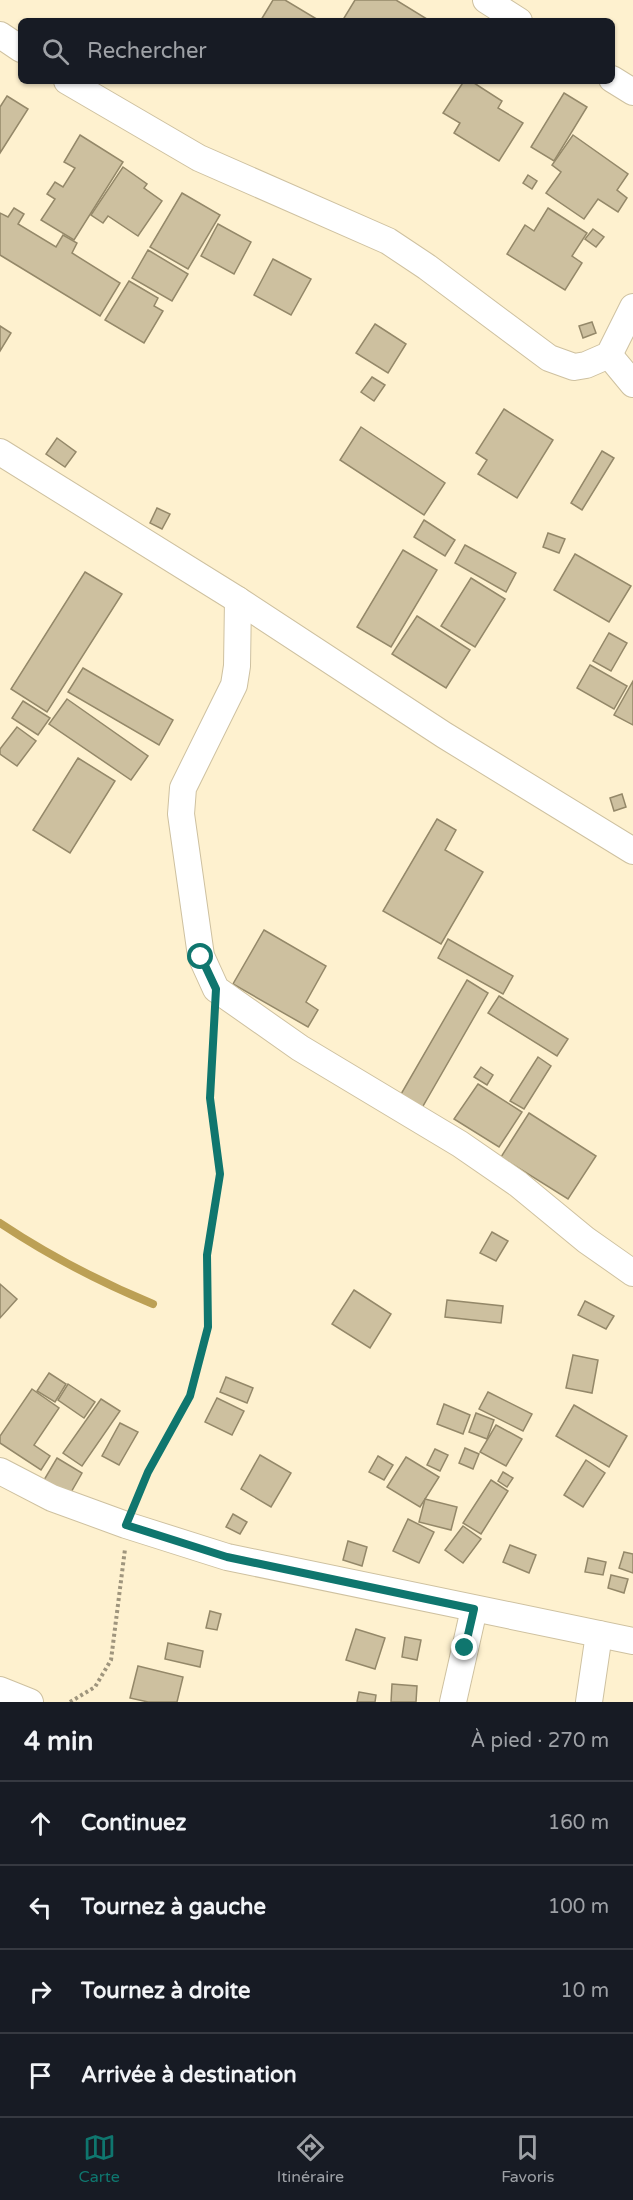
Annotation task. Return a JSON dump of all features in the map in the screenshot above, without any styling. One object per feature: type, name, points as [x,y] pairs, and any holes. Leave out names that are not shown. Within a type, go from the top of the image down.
[{"type":"street","points":[[486,0],[514,18]]},
{"type":"street","points":[[0,34],[18,47]]},
{"type":"street","points":[[615,81],[633,92]]},
{"type":"street","points":[[72,84],[199,158],[388,241],[427,267],[549,358],[574,367],[586,365],[609,355],[633,307]]},
{"type":"street","points":[[609,355],[633,384]]},
{"type":"street","points":[[0,452],[238,600],[444,735],[633,851]]},
{"type":"street","points":[[238,600],[237,666],[234,685],[183,788],[182,805],[201,957],[216,989],[300,1048],[460,1144],[518,1184],[586,1240],[633,1273]]},
{"type":"street","points":[[0,1470],[52,1498],[126,1525],[227,1557],[633,1641]]},
{"type":"street","points":[[453,1702],[474,1609]]},
{"type":"street","points":[[589,1702],[599,1634]]},
{"type":"street","points":[[0,1690],[30,1702]]},
{"type":"path","points":[[70,1702],[95,1686],[111,1660],[124,1566],[126,1525],[148,1472],[190,1396],[208,1327],[207,1255],[220,1174],[210,1098],[216,989]]},
{"type":"building","points":[[273,0],[285,0],[315,18],[262,18]]},
{"type":"building","points":[[355,0],[396,0],[425,18],[344,18]]},
{"type":"building","points":[[462,84],[476,84],[502,101],[498,108],[523,123],[499,161],[454,133],[460,123],[443,113]]},
{"type":"building","points":[[564,93],[587,107],[554,161],[531,147]]},
{"type":"building","points":[[7,96],[28,109],[0,153],[0,107]]},
{"type":"building","points":[[80,135],[123,162],[74,240],[41,220],[55,199],[47,194],[55,182],[63,187],[75,168],[64,162]]},
{"type":"building","points":[[573,135],[628,174],[617,190],[627,198],[618,212],[598,199],[584,219],[546,193],[561,172],[552,165]]},
{"type":"building","points":[[123,167],[147,184],[144,188],[162,201],[138,236],[108,216],[103,223],[91,215]]},
{"type":"building","points":[[528,175],[537,181],[532,189],[523,183]]},
{"type":"building","points":[[182,193],[220,215],[188,269],[150,247]]},
{"type":"building","points":[[14,208],[24,214],[18,224],[56,247],[63,235],[77,243],[72,253],[120,283],[100,316],[0,255],[0,213],[8,217]]},
{"type":"building","points":[[548,208],[587,233],[572,256],[582,263],[565,290],[507,254],[525,225],[534,231]]},
{"type":"building","points":[[218,224],[251,242],[234,274],[201,256]]},
{"type":"building","points":[[593,229],[604,237],[596,247],[585,239]]},
{"type":"building","points":[[148,250],[188,274],[172,301],[132,278]]},
{"type":"building","points":[[273,259],[311,279],[291,315],[254,295]]},
{"type":"building","points":[[129,281],[158,298],[154,306],[163,311],[144,343],[105,320]]},
{"type":"building","points":[[592,322],[596,333],[583,338],[579,326]]},
{"type":"building","points":[[375,324],[406,344],[388,373],[356,353]]},
{"type":"building","points":[[0,326],[11,333],[0,351]]},
{"type":"building","points":[[372,377],[385,385],[374,401],[361,392]]},
{"type":"building","points":[[504,409],[553,440],[517,498],[478,474],[487,460],[476,453]]},
{"type":"building","points":[[361,427],[445,483],[424,515],[340,460]]},
{"type":"building","points":[[57,438],[76,452],[65,467],[46,454]]},
{"type":"building","points":[[602,451],[614,458],[582,510],[571,503]]},
{"type":"building","points":[[157,508],[170,514],[162,529],[150,523]]},
{"type":"building","points":[[424,520],[455,540],[445,556],[414,537]]},
{"type":"building","points":[[548,533],[565,539],[559,553],[543,547]]},
{"type":"building","points":[[465,545],[516,573],[506,592],[455,563]]},
{"type":"building","points":[[403,550],[437,570],[391,647],[357,627]]},
{"type":"building","points":[[575,554],[631,586],[609,622],[554,590]]},
{"type":"building","points":[[85,572],[122,594],[47,712],[11,689]]},
{"type":"building","points":[[471,578],[505,599],[475,647],[441,626]]},
{"type":"building","points":[[417,616],[470,650],[446,688],[392,654]]},
{"type":"building","points":[[609,633],[627,643],[611,671],[593,661]]},
{"type":"building","points":[[590,665],[627,686],[614,709],[577,688]]},
{"type":"building","points":[[83,668],[173,720],[159,745],[68,692]]},
{"type":"building","points":[[633,681],[633,725],[614,715]]},
{"type":"building","points":[[67,699],[148,756],[131,780],[49,724]]},
{"type":"building","points":[[23,701],[50,718],[38,735],[12,718]]},
{"type":"building","points":[[17,727],[36,741],[17,766],[0,754],[0,749]]},
{"type":"building","points":[[78,758],[115,781],[70,853],[33,830]]},
{"type":"building","points":[[622,794],[626,807],[614,811],[610,798]]},
{"type":"building","points":[[437,819],[456,830],[445,850],[483,872],[441,944],[383,911]]},
{"type":"building","points":[[264,930],[326,966],[306,1002],[318,1010],[308,1027],[233,984]]},
{"type":"building","points":[[448,939],[513,976],[503,994],[438,958]]},
{"type":"building","points":[[467,980],[488,993],[419,1113],[397,1101]]},
{"type":"building","points":[[499,996],[568,1039],[557,1056],[488,1013]]},
{"type":"building","points":[[538,1057],[551,1066],[524,1109],[510,1101]]},
{"type":"building","points":[[481,1067],[493,1075],[487,1085],[474,1077]]},
{"type":"building","points":[[478,1084],[522,1112],[499,1147],[454,1119]]},
{"type":"building","points":[[529,1113],[596,1156],[568,1199],[501,1157]]},
{"type":"building","points":[[492,1232],[508,1241],[496,1261],[480,1253]]},
{"type":"building","points":[[0,1284],[17,1299],[0,1318]]},
{"type":"building","points":[[354,1290],[391,1314],[370,1348],[332,1324]]},
{"type":"building","points":[[447,1300],[503,1306],[501,1323],[445,1317]]},
{"type":"building","points":[[585,1301],[614,1316],[606,1329],[578,1315]]},
{"type":"building","points":[[573,1355],[598,1360],[592,1393],[566,1388]]},
{"type":"building","points":[[49,1373],[66,1384],[55,1402],[37,1391]]},
{"type":"building","points":[[226,1377],[253,1388],[247,1403],[220,1392]]},
{"type":"building","points":[[68,1384],[95,1402],[84,1418],[58,1400]]},
{"type":"building","points":[[32,1389],[59,1408],[34,1445],[50,1456],[41,1470],[0,1443],[0,1436]]},
{"type":"building","points":[[488,1392],[532,1414],[523,1431],[479,1409]]},
{"type":"building","points":[[217,1398],[244,1411],[232,1435],[205,1422]]},
{"type":"building","points":[[101,1399],[120,1411],[82,1466],[63,1453]]},
{"type":"building","points":[[444,1404],[470,1415],[463,1434],[437,1424]]},
{"type":"building","points":[[574,1405],[627,1436],[609,1467],[556,1436]]},
{"type":"building","points":[[476,1413],[494,1420],[487,1439],[469,1432]]},
{"type":"building","points":[[120,1423],[138,1432],[119,1465],[102,1456]]},
{"type":"building","points":[[496,1425],[522,1439],[506,1466],[480,1452]]},
{"type":"building","points":[[465,1448],[479,1454],[473,1469],[459,1463]]},
{"type":"building","points":[[435,1449],[448,1455],[440,1471],[427,1465]]},
{"type":"building","points":[[260,1455],[291,1473],[271,1507],[241,1489]]},
{"type":"building","points":[[378,1456],[393,1465],[384,1480],[369,1472]]},
{"type":"building","points":[[406,1457],[439,1477],[420,1507],[387,1487]]},
{"type":"building","points":[[57,1458],[82,1473],[70,1494],[44,1480]]},
{"type":"building","points":[[586,1460],[605,1473],[583,1507],[564,1495]]},
{"type":"building","points":[[503,1472],[513,1478],[507,1487],[498,1481]]},
{"type":"building","points":[[491,1480],[508,1491],[481,1534],[463,1523]]},
{"type":"building","points":[[425,1499],[457,1507],[451,1530],[419,1522]]},
{"type":"building","points":[[233,1514],[247,1522],[240,1534],[226,1527]]},
{"type":"building","points":[[408,1519],[434,1532],[419,1563],[393,1551]]},
{"type":"building","points":[[463,1526],[481,1539],[463,1563],[445,1550]]},
{"type":"building","points":[[348,1541],[367,1547],[362,1566],[343,1560]]},
{"type":"building","points":[[510,1545],[536,1555],[529,1573],[503,1562]]},
{"type":"building","points":[[624,1552],[633,1554],[633,1573],[619,1568]]},
{"type":"building","points":[[588,1558],[606,1562],[603,1575],[585,1572]]},
{"type":"building","points":[[611,1575],[628,1579],[624,1593],[608,1588]]},
{"type":"building","points":[[210,1611],[221,1614],[217,1630],[206,1628]]},
{"type":"building","points":[[356,1629],[385,1638],[375,1669],[346,1660]]},
{"type":"building","points":[[405,1637],[421,1640],[417,1660],[402,1657]]},
{"type":"building","points":[[168,1643],[203,1651],[200,1667],[165,1659]]},
{"type":"building","points":[[138,1666],[183,1677],[177,1702],[148,1702],[130,1698]]},
{"type":"building","points":[[392,1684],[417,1686],[416,1702],[391,1702]]},
{"type":"building","points":[[359,1692],[376,1695],[375,1702],[357,1702]]},
{"type":"waterway","points":[[0,1223],[75,1267],[153,1304]]},
{"type":"route","points":[[201,957],[216,989],[210,1098],[220,1174],[207,1255],[208,1327],[190,1396],[148,1472],[126,1525],[227,1557],[474,1609],[465,1648]]}]
